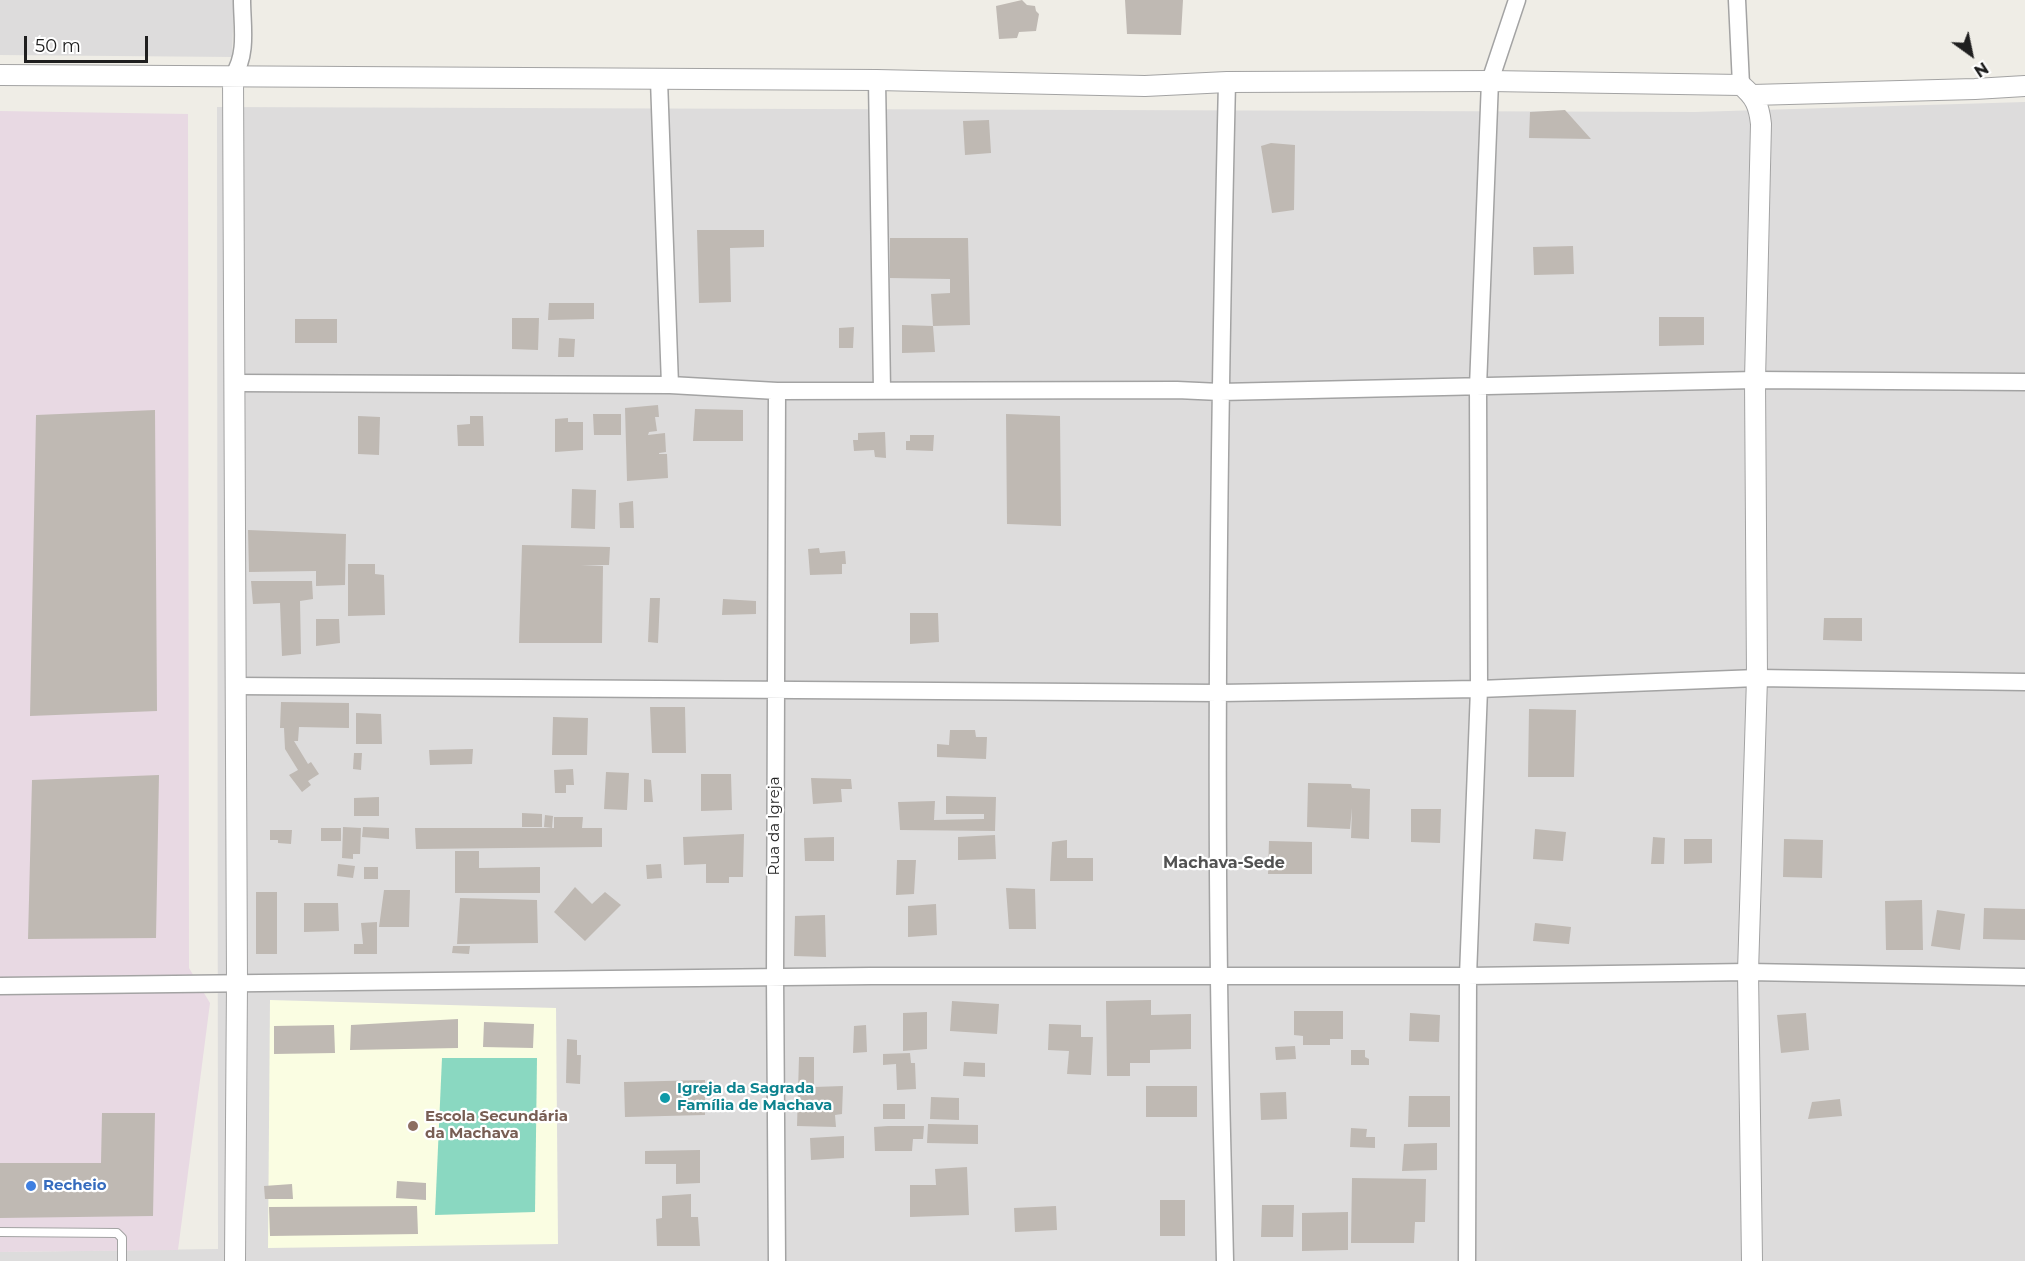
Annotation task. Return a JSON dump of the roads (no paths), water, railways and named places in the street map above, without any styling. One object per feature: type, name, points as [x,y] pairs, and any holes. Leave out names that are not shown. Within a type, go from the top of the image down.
[{"type":"street","points":[[234,1261],[237,983],[233,76],[240,66],[242,56],[242,0]]},
{"type":"street","points":[[1467,1261],[1468,976],[1479,689],[1478,387],[1490,81],[1517,0]]},
{"type":"street","points":[[1737,0],[1746,90],[1759,107],[1761,124],[1755,380],[1757,678],[1748,972],[1752,1261]]},
{"type":"street","points":[[0,75],[877,80],[1145,86],[1227,82],[1490,81],[1746,90],[1975,89],[2025,86]]},
{"type":"street","points":[[659,80],[670,385]]},
{"type":"street","points":[[877,80],[882,390]]},
{"type":"street","points":[[1225,1261],[1219,975],[1219,693],[1220,392],[1227,82]]},
{"type":"street","points":[[235,383],[670,385],[777,391],[1177,390],[1220,392],[1755,380],[2025,382]]},
{"type":"street","name":"Rua da Igreja","points":[[777,391],[775,690],[777,1261]]},
{"type":"street","points":[[236,686],[1219,693],[1479,689],[1757,678],[2025,682]]},
{"type":"street","points":[[0,986],[775,977],[1468,976],[1748,972],[2025,977]]},
{"type":"lane","points":[[0,1232],[117,1233],[122,1238],[122,1261]]},
{"type":"place","name":"Igreja da Sagrada Família de Machava","points":[[665,1098]]},
{"type":"place","name":"Escola Secundária da Machava","points":[[413,1126]]},
{"type":"place","name":"Recheio","points":[[31,1186]]},
{"type":"district","name":"Machava-Sede","points":[[1224,863]]}]
